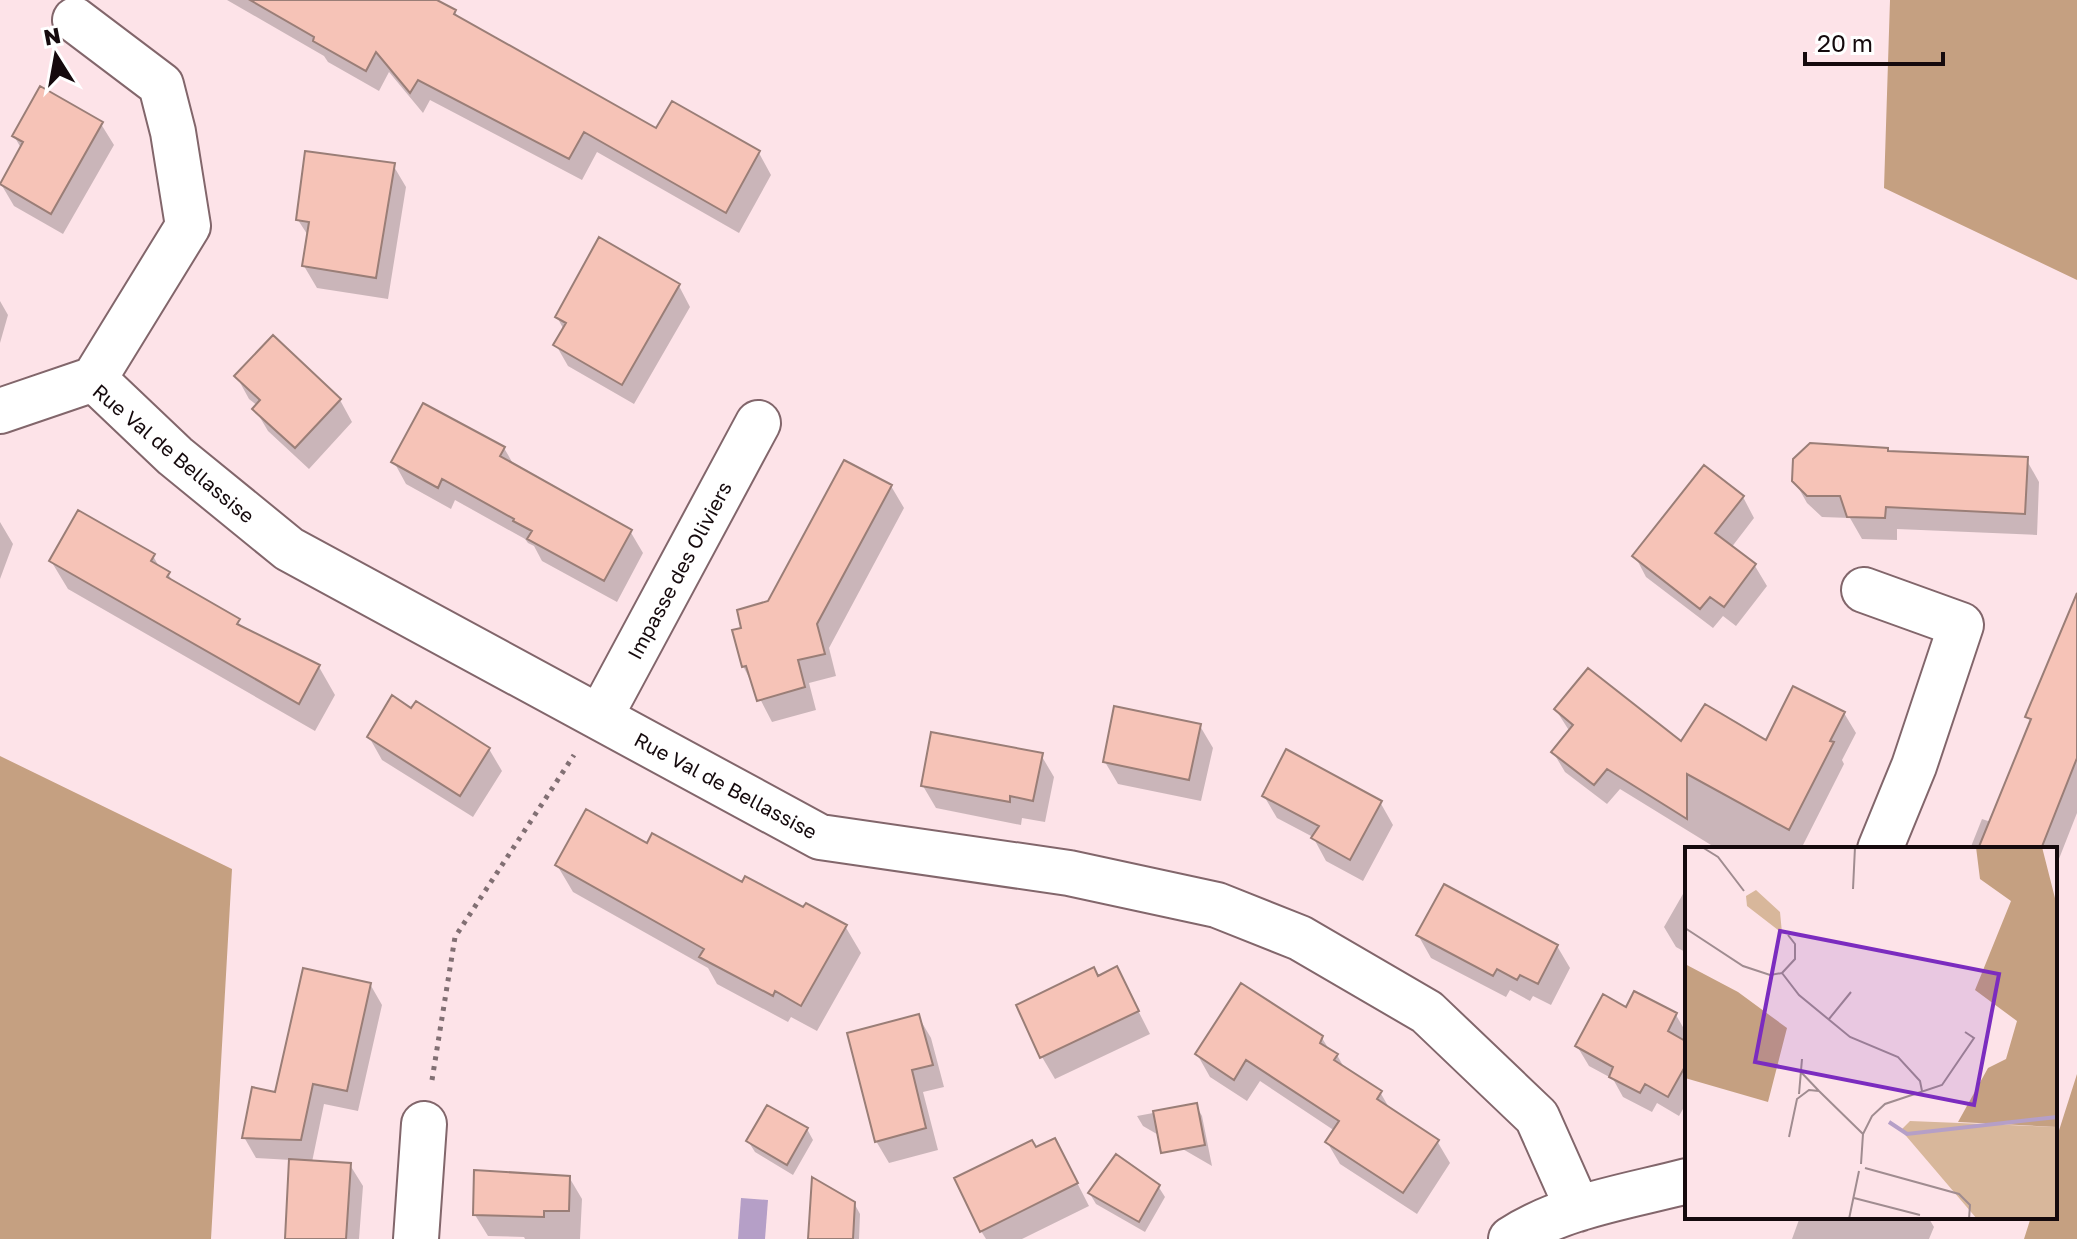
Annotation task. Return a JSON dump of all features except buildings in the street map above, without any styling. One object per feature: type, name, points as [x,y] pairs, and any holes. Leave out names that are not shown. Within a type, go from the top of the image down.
[{"type":"street","points":[[75,20],[161,85],[173,132],[188,226],[94,379]]},
{"type":"street","name":"Rue Val de Bellassise","points":[[0,411],[94,379],[175,456],[289,549],[820,837],[1069,873],[1217,905],[1300,938],[1427,1012],[1537,1117],[1578,1209]]},
{"type":"street","name":"Impasse des Oliviers","points":[[600,717],[758,423]]},
{"type":"street","points":[[1864,590],[1961,625],[1914,766],[1881,847]]},
{"type":"street","points":[[421,1236],[424,1124]]},
{"type":"street","points":[[1511,1239],[1578,1209],[1685,1182]]},
{"type":"path","points":[[424,1124],[455,937],[600,717]]},
{"type":"shaded area","points":[[1890,0],[2077,0],[2077,280],[1884,188]]},
{"type":"shaded area","points":[[0,756],[232,869],[211,1239],[0,1239]]},
{"type":"shaded area","points":[[2077,1074],[2077,1239],[2024,1239],[2030,1219],[2057,1219],[2057,1137]]},
{"type":"shaded area","points":[[741,1198],[768,1200],[765,1239],[738,1239]]}]
